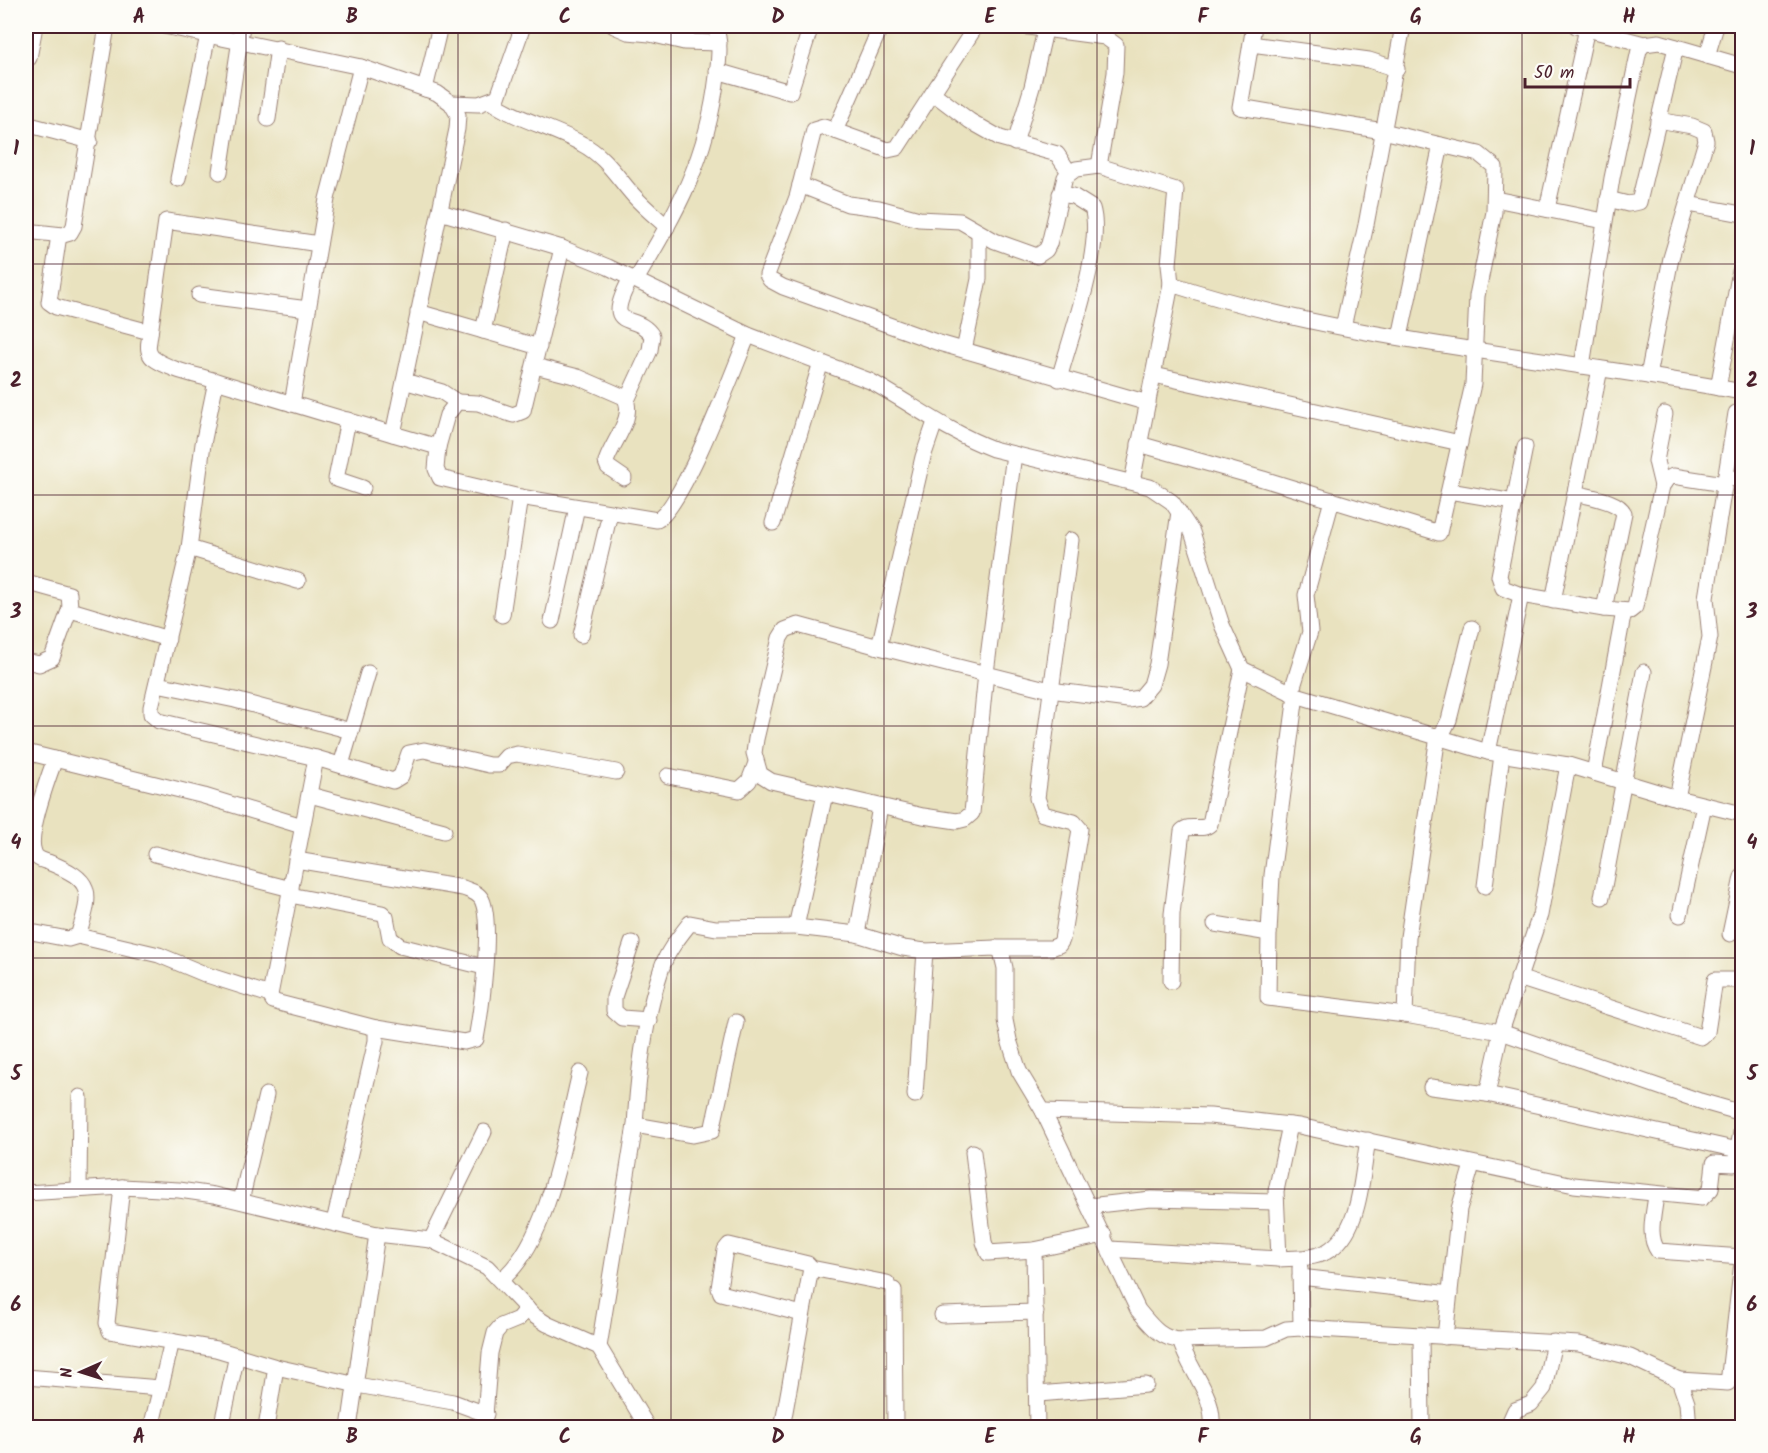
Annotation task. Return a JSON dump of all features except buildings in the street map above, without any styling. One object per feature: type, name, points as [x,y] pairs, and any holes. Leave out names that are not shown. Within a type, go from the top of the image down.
[{"type":"street","points":[[26,57],[29,58],[35,26]]},
{"type":"street","points":[[26,231],[59,235],[70,233],[74,226],[90,141],[107,26]]},
{"type":"street","points":[[165,26],[208,35],[241,33],[278,48],[361,67],[425,88],[451,103],[480,104],[490,101],[502,90],[523,26]]},
{"type":"street","points":[[425,88],[440,26]]},
{"type":"street","points":[[614,26],[628,32],[669,39],[719,43]]},
{"type":"street","points":[[624,478],[608,467],[606,462],[626,416],[627,400],[652,342],[650,332],[623,319],[619,314],[620,303],[683,200],[701,154],[714,100],[719,43],[716,26]]},
{"type":"street","points":[[717,71],[790,92],[811,26]]},
{"type":"street","points":[[835,131],[881,26]]},
{"type":"street","points":[[976,26],[900,144],[894,149],[888,150],[821,127],[814,130],[800,185],[767,270],[770,280],[882,324],[1059,379],[1148,403]]},
{"type":"street","points":[[1021,26],[1045,27],[1105,37],[1116,45],[1115,73],[1099,166]]},
{"type":"street","points":[[1139,444],[1439,533],[1473,384],[1477,296],[1495,199],[1495,167],[1489,159],[1479,154],[1383,131],[1240,107],[1254,26]]},
{"type":"street","points":[[1342,327],[1366,225],[1403,26]]},
{"type":"street","points":[[1707,56],[1716,26]]},
{"type":"street","points":[[1015,143],[1032,87],[1045,27]]},
{"type":"street","points":[[1547,210],[1581,27],[1644,44],[1659,42],[1743,66]]},
{"type":"street","points":[[219,172],[241,33]]},
{"type":"street","points":[[178,179],[208,35]]},
{"type":"street","points":[[1251,44],[1347,56],[1396,69]]},
{"type":"street","points":[[1582,366],[1608,199],[1638,50],[1644,44]]},
{"type":"street","points":[[1608,199],[1628,204],[1639,202],[1676,47]]},
{"type":"street","points":[[268,119],[278,48]]},
{"type":"street","points":[[292,404],[327,199],[361,67]]},
{"type":"street","points":[[933,93],[984,130],[1015,143],[1057,154],[1069,172]]},
{"type":"street","points":[[490,101],[505,111],[581,143],[593,151],[606,161],[634,196],[667,227]]},
{"type":"street","points":[[393,434],[457,129],[458,115],[451,103]]},
{"type":"street","points":[[1648,376],[1671,258],[1706,135],[1698,127],[1658,120]]},
{"type":"street","points":[[26,124],[90,141]]},
{"type":"street","points":[[1400,337],[1441,145]]},
{"type":"street","points":[[800,185],[848,204],[879,208],[919,219],[960,221],[979,233],[1027,254],[1042,254],[1049,244],[1060,194],[1069,172],[1086,166],[1099,166],[1176,190],[1169,264],[1171,284],[1132,482]]},
{"type":"street","points":[[1059,379],[1087,275],[1095,226],[1092,207],[1073,196],[1060,194]]},
{"type":"street","points":[[1495,199],[1604,221]]},
{"type":"street","points":[[1688,204],[1743,214]]},
{"type":"street","points":[[440,212],[562,248],[748,334],[870,381],[895,394],[934,422],[971,441],[1014,454],[1132,482],[1150,488],[1172,502],[1192,532],[1222,625],[1242,669],[1210,824],[1204,828],[1188,827],[1182,831],[1172,914],[1171,981]]},
{"type":"street","points":[[319,244],[166,221],[148,347],[153,358],[216,381],[438,447]]},
{"type":"street","points":[[483,331],[506,230]]},
{"type":"street","points":[[964,350],[979,279],[979,233]]},
{"type":"street","points":[[59,235],[49,302],[56,307],[150,332]]},
{"type":"street","points":[[404,381],[442,392],[457,402],[471,401],[513,415],[519,414],[526,406],[562,248]]},
{"type":"street","points":[[1718,388],[1740,271]]},
{"type":"street","points":[[1171,284],[1229,303],[1342,327],[1743,392]]},
{"type":"street","points":[[199,295],[308,309]]},
{"type":"street","points":[[418,312],[539,347]]},
{"type":"street","points":[[457,402],[447,415],[438,447],[436,469],[440,478],[520,497],[657,520],[672,507],[706,438],[748,334]]},
{"type":"street","points":[[773,523],[821,362]]},
{"type":"street","points":[[535,366],[619,392],[627,400]]},
{"type":"street","points":[[1553,601],[1600,369]]},
{"type":"street","points":[[1154,375],[1460,443]]},
{"type":"street","points":[[216,381],[203,444],[189,548],[157,684],[152,714],[159,721],[316,758],[393,781],[401,776],[409,753],[424,750],[489,765],[499,765],[507,756],[518,754],[616,771]]},
{"type":"street","points":[[1677,798],[1710,637],[1706,598],[1736,413]]},
{"type":"street","points":[[1662,486],[1656,461],[1665,414]]},
{"type":"street","points":[[348,420],[336,479],[363,488]]},
{"type":"street","points":[[879,647],[922,457],[934,422]]},
{"type":"street","points":[[1525,447],[1500,583],[1510,592],[1521,595],[1604,609],[1624,611],[1635,607],[1662,486],[1666,479],[1673,476],[1743,481]]},
{"type":"street","points":[[1014,454],[986,673],[972,813],[965,819],[957,820],[880,807],[771,781],[760,774],[756,763],[756,739],[780,638],[785,630],[798,625],[879,647],[986,673],[1050,690],[1128,700],[1140,698],[1146,693],[1157,664],[1179,512]]},
{"type":"street","points":[[1449,491],[1514,502]]},
{"type":"street","points":[[1575,493],[1615,504],[1622,508],[1624,513],[1604,609]]},
{"type":"street","points":[[502,615],[520,497]]},
{"type":"street","points":[[1332,501],[1306,595],[1310,632],[1294,694],[1272,874],[1268,998],[1405,1015],[1501,1032],[1700,1101],[1743,1113]]},
{"type":"street","points":[[552,621],[577,507]]},
{"type":"street","points":[[581,635],[610,513]]},
{"type":"street","points":[[599,1347],[635,1125],[637,1093],[649,1020],[661,969],[675,942],[690,923],[716,928],[796,927],[857,934],[894,946],[925,951],[1051,948],[1059,945],[1062,940],[1081,835],[1079,825],[1043,814],[1037,803],[1071,540]]},
{"type":"street","points":[[189,548],[298,581]]},
{"type":"street","points":[[26,582],[69,594],[69,608],[52,658],[39,664],[26,661]]},
{"type":"street","points":[[1485,886],[1495,753],[1521,595]]},
{"type":"street","points":[[69,608],[78,613],[168,639]]},
{"type":"street","points":[[1594,772],[1624,611]]},
{"type":"street","points":[[1405,1015],[1408,937],[1438,736],[1443,732],[1449,720],[1472,628]]},
{"type":"street","points":[[1242,669],[1294,694],[1495,753],[1568,765],[1677,798],[1743,814]]},
{"type":"street","points":[[1602,897],[1644,672]]},
{"type":"street","points":[[341,765],[368,673]]},
{"type":"street","points":[[157,684],[235,700],[351,731]]},
{"type":"street","points":[[26,752],[194,794],[302,826]]},
{"type":"street","points":[[296,860],[463,888],[476,893],[482,900],[485,915],[484,967],[476,1039],[471,1042],[376,1028],[273,1001],[270,995],[302,826],[310,795],[316,758]]},
{"type":"street","points":[[55,759],[32,850],[36,857],[80,876],[86,886],[78,936]]},
{"type":"street","points":[[668,776],[739,790],[749,781],[756,763]]},
{"type":"street","points":[[1487,1094],[1501,1032],[1540,915],[1568,765]]},
{"type":"street","points":[[796,927],[825,794]]},
{"type":"street","points":[[310,795],[444,831]]},
{"type":"street","points":[[1680,915],[1704,805]]},
{"type":"street","points":[[857,934],[880,807]]},
{"type":"street","points":[[155,854],[290,892],[382,914],[386,917],[390,938],[400,946],[484,967]]},
{"type":"street","points":[[1730,934],[1743,877]]},
{"type":"street","points":[[1215,924],[1269,933]]},
{"type":"street","points":[[26,931],[68,939],[78,936],[159,955],[207,975],[270,995]]},
{"type":"street","points":[[632,943],[614,997],[614,1011],[622,1018],[649,1020]]},
{"type":"street","points":[[995,948],[1005,958],[1004,1002],[1009,1040],[1019,1071],[1043,1111],[1138,1310],[1164,1338],[1180,1340],[1266,1338],[1286,1329],[1301,1328],[1579,1344],[1630,1358],[1679,1380],[1735,1384],[1743,1263]]},
{"type":"street","points":[[915,1095],[925,951]]},
{"type":"street","points":[[1518,978],[1701,1037],[1707,1032],[1715,980],[1723,978],[1743,980]]},
{"type":"street","points":[[635,1125],[693,1135],[712,1131],[736,1022]]},
{"type":"street","points":[[334,1222],[376,1041],[376,1028]]},
{"type":"street","points":[[501,1280],[510,1273],[535,1234],[553,1179],[579,1072]]},
{"type":"street","points":[[1431,1087],[1487,1094],[1738,1161]]},
{"type":"street","points":[[241,1201],[266,1095]]},
{"type":"street","points":[[79,1189],[80,1097]]},
{"type":"street","points":[[1043,1111],[1210,1116],[1290,1125],[1574,1185],[1656,1196],[1702,1198],[1711,1189],[1714,1163],[1738,1161]]},
{"type":"street","points":[[1279,1259],[1277,1176],[1290,1125]]},
{"type":"street","points":[[1738,1161],[1743,1127]]},
{"type":"street","points":[[431,1240],[484,1132]]},
{"type":"street","points":[[974,1152],[985,1248],[993,1254],[1107,1242],[1279,1259],[1326,1252],[1347,1230],[1353,1220],[1368,1140]]},
{"type":"street","points":[[1445,1337],[1459,1209],[1472,1165]]},
{"type":"street","points":[[122,1187],[108,1329],[114,1334],[172,1341],[357,1385],[442,1399],[485,1421],[490,1353],[495,1333],[501,1326],[518,1319],[527,1308]]},
{"type":"street","points":[[26,1193],[122,1187],[179,1190],[241,1201],[377,1234],[431,1240],[475,1260],[501,1280],[527,1308],[547,1324],[599,1347],[648,1428]]},
{"type":"street","points":[[1656,1196],[1652,1234],[1653,1244],[1658,1251],[1743,1257]]},
{"type":"street","points":[[1089,1206],[1151,1199],[1276,1202]]},
{"type":"street","points":[[354,1426],[357,1385],[377,1234]]},
{"type":"street","points":[[802,1314],[721,1293],[719,1288],[725,1250],[729,1245],[891,1287],[895,1428]]},
{"type":"street","points":[[1034,1250],[1037,1428]]},
{"type":"street","points":[[1299,1257],[1301,1328]]},
{"type":"street","points":[[782,1428],[811,1268]]},
{"type":"street","points":[[1300,1277],[1450,1294]]},
{"type":"street","points":[[942,1315],[1036,1312]]},
{"type":"street","points":[[1421,1335],[1422,1428]]},
{"type":"street","points":[[1180,1340],[1187,1361],[1208,1394],[1213,1413],[1212,1428]]},
{"type":"street","points":[[151,1428],[172,1341]]},
{"type":"street","points":[[1508,1428],[1515,1410],[1531,1404],[1544,1388],[1554,1342]]},
{"type":"street","points":[[221,1428],[237,1355]]},
{"type":"street","points":[[266,1428],[276,1367]]},
{"type":"street","points":[[26,1377],[160,1388]]},
{"type":"street","points":[[1679,1380],[1686,1403],[1689,1428]]},
{"type":"street","points":[[1038,1395],[1146,1385]]},
{"type":"street","points":[[26,1425],[40,1428]]}]
